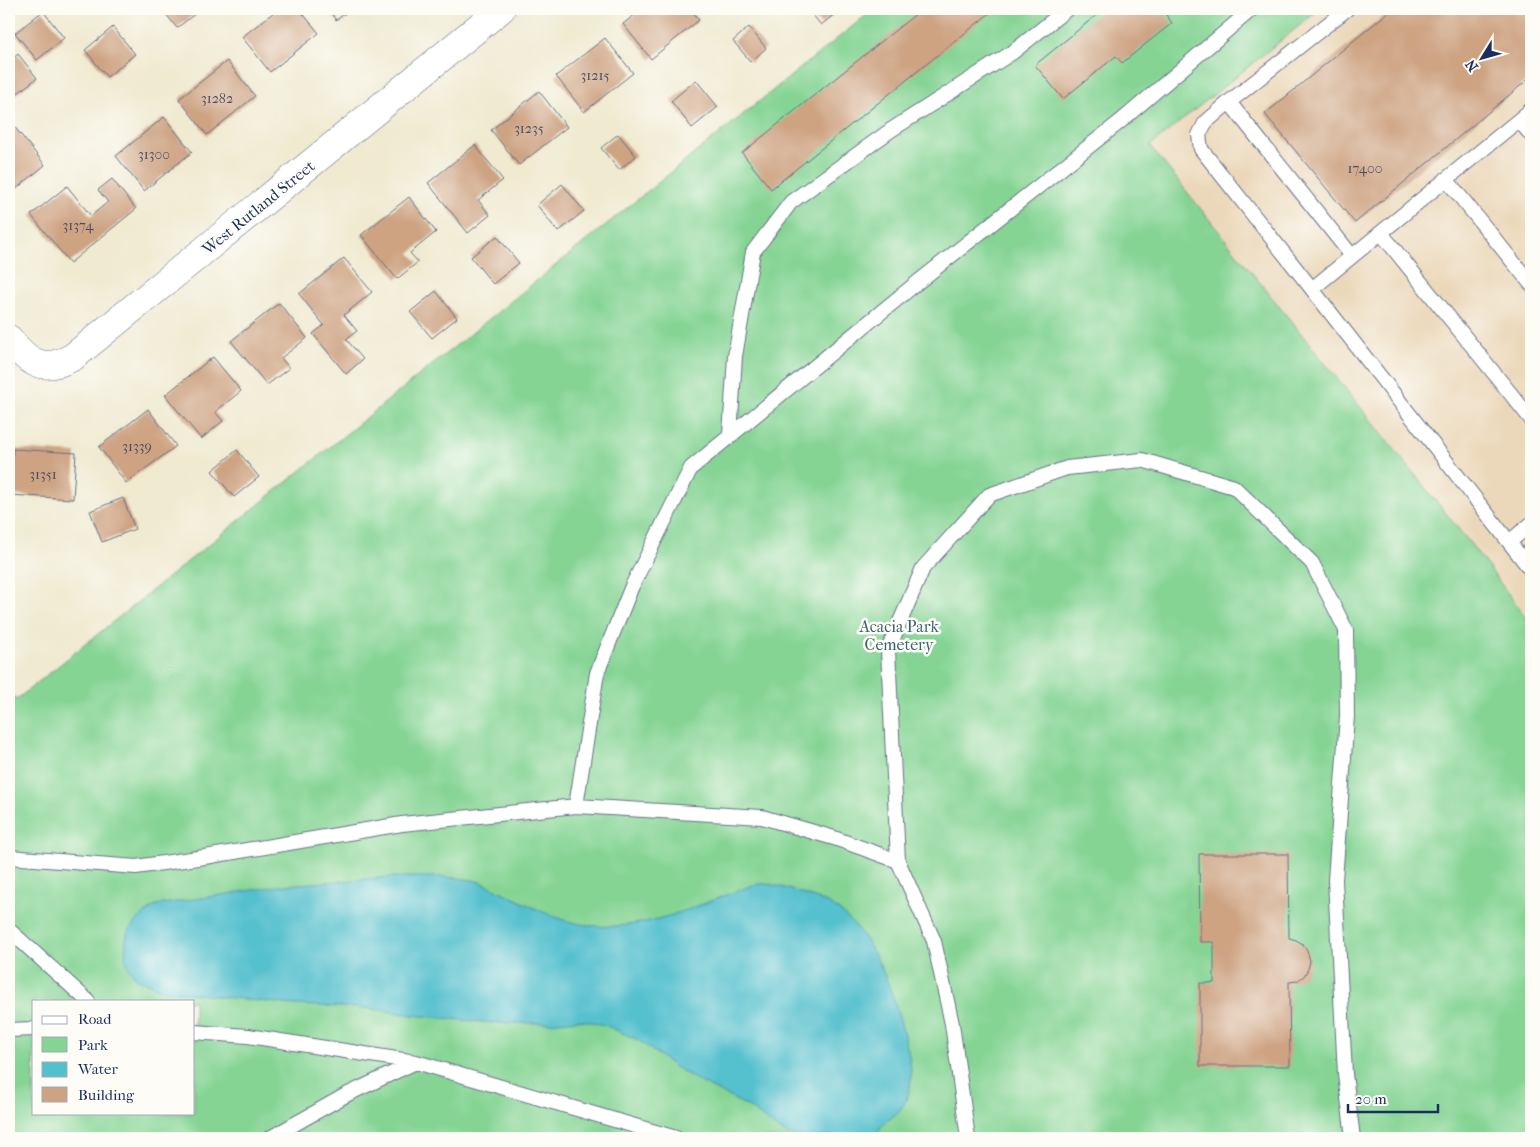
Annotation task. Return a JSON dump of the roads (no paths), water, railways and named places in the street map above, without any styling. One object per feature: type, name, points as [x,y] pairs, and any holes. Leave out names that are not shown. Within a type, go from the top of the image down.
[{"type":"street","name":"West Rutland Street","points":[[9,339],[28,359],[46,366],[60,364],[73,357],[501,9]]},
{"type":"lane","points":[[730,436],[735,356],[753,252],[791,202],[891,130],[1013,52],[1067,9]]},
{"type":"lane","points":[[576,806],[597,673],[632,586],[691,468],[913,286],[1121,121],[1252,9]]},
{"type":"lane","points":[[1347,9],[1229,102],[1205,124],[1200,135],[1201,148],[1531,570]]},
{"type":"lane","points":[[1229,102],[1352,256]]},
{"type":"lane","points":[[1312,289],[1531,110]]},
{"type":"lane","points":[[1519,120],[1531,136]]},
{"type":"lane","points":[[1446,179],[1531,284]]},
{"type":"lane","points":[[1381,233],[1531,419]]},
{"type":"lane","points":[[968,1138],[952,1024],[934,941],[898,861],[888,650],[923,568],[988,495],[1067,468],[1142,460],[1234,487],[1312,563],[1346,630],[1347,716],[1335,880],[1345,1074],[1353,1138]]},
{"type":"lane","points":[[1509,542],[1531,524]]},
{"type":"lane","points":[[9,857],[18,856],[136,867],[402,824],[576,806],[762,817],[834,838],[898,861]]},
{"type":"lane","points":[[9,930],[87,1000]]},
{"type":"lane","points":[[9,1030],[32,1029]]},
{"type":"lane","points":[[195,1032],[248,1036],[416,1062],[675,1138]]},
{"type":"lane","points":[[270,1138],[346,1095],[416,1062]]},
{"type":"water","points":[[394,877],[449,877],[481,882],[546,913],[568,921],[591,926],[636,924],[658,919],[758,884],[770,884],[825,902],[838,910],[860,933],[870,946],[885,975],[896,1005],[909,1058],[911,1080],[906,1101],[899,1111],[880,1128],[877,1136],[865,1135],[859,1138],[837,1136],[798,1137],[788,1135],[747,1106],[675,1067],[638,1040],[607,1026],[589,1021],[493,1023],[365,1008],[294,1005],[162,990],[136,978],[129,969],[125,958],[128,932],[136,921],[156,905],[285,885]]},
{"type":"park label","name":"Acacia Park Cemetery","points":[[899,635]]}]
